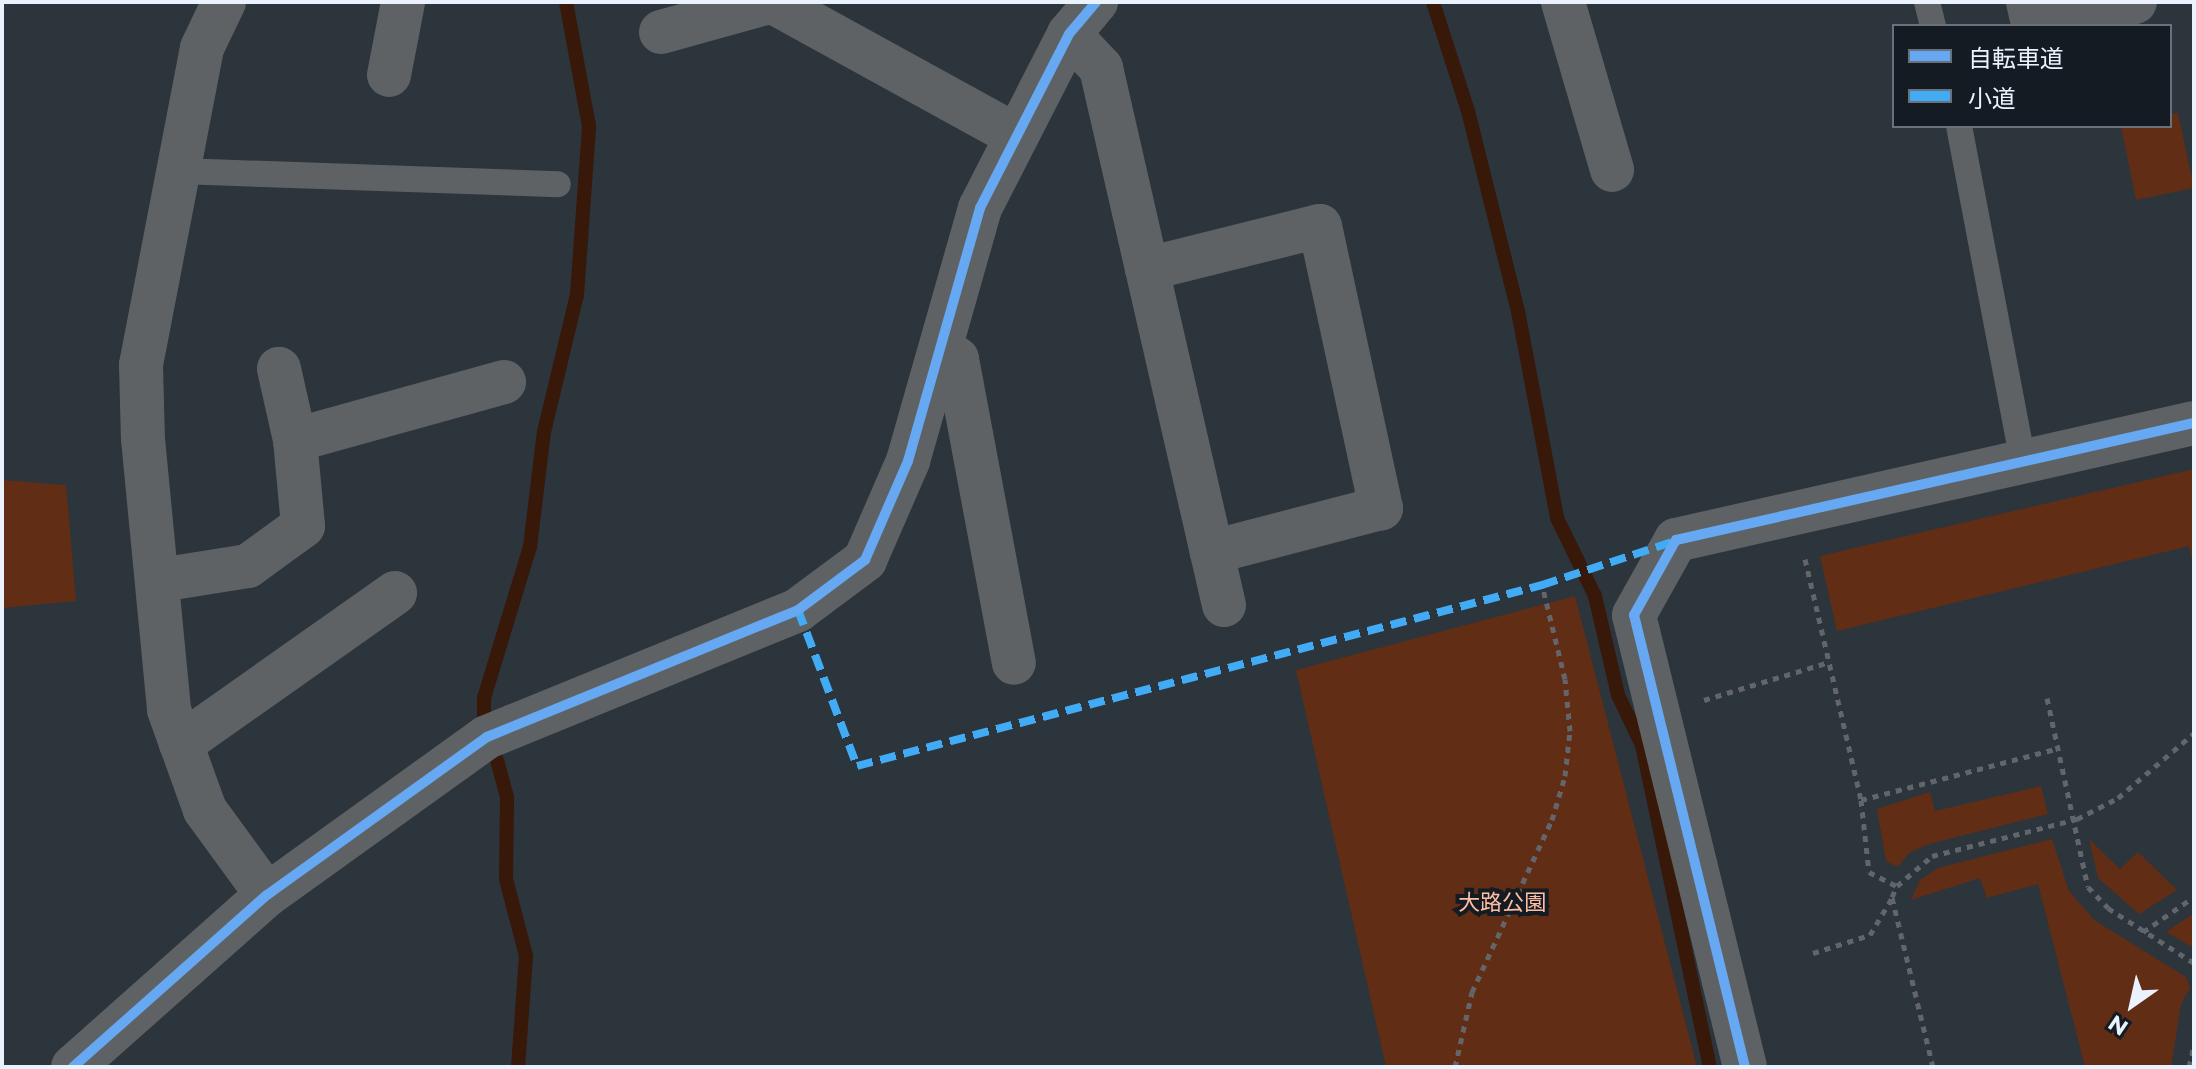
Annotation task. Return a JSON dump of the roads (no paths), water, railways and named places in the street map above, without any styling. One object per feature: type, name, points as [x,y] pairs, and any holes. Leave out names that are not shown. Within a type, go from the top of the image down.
[{"type":"street","points":[[224,2],[202,48],[141,365],[143,439],[160,580],[169,710],[205,810],[267,895]]},
{"type":"street","points":[[389,75],[403,2]]},
{"type":"street","points":[[1563,2],[1612,170]]},
{"type":"street","points":[[2028,2],[2033,23],[2135,2]]},
{"type":"street","points":[[661,32],[778,3],[1017,136]]},
{"type":"street","points":[[73,1067],[267,895],[487,737],[798,610],[865,560],[908,461],[980,208],[1083,18]]},
{"type":"street","points":[[1083,18],[1101,68],[1224,605]]},
{"type":"street","points":[[1147,269],[1320,226],[1381,508],[1212,552]]},
{"type":"street","points":[[941,347],[957,359],[1014,663]]},
{"type":"street","points":[[160,580],[248,566],[303,526],[295,440],[279,369]]},
{"type":"street","points":[[295,440],[504,382]]},
{"type":"street","points":[[1745,1067],[1634,615],[1676,540],[2194,423]]},
{"type":"street","points":[[181,744],[395,593]]},
{"type":"lane","points":[[1927,2],[1932,24]]},
{"type":"lane","points":[[1959,128],[2023,462]]},
{"type":"lane","points":[[179,171],[558,184]]},
{"type":"waterway","points":[[484,717],[484,698],[530,547],[544,432],[577,295],[589,126],[566,2]]},
{"type":"waterway","points":[[1433,2],[1468,111],[1518,311],[1557,518],[1595,596],[1618,695],[1642,745],[1710,1067]]},
{"type":"waterway","points":[[497,760],[507,798],[506,879],[526,956],[518,1067]]},
{"type":"park label","name":"大路公園","points":[[1502,903]]}]
